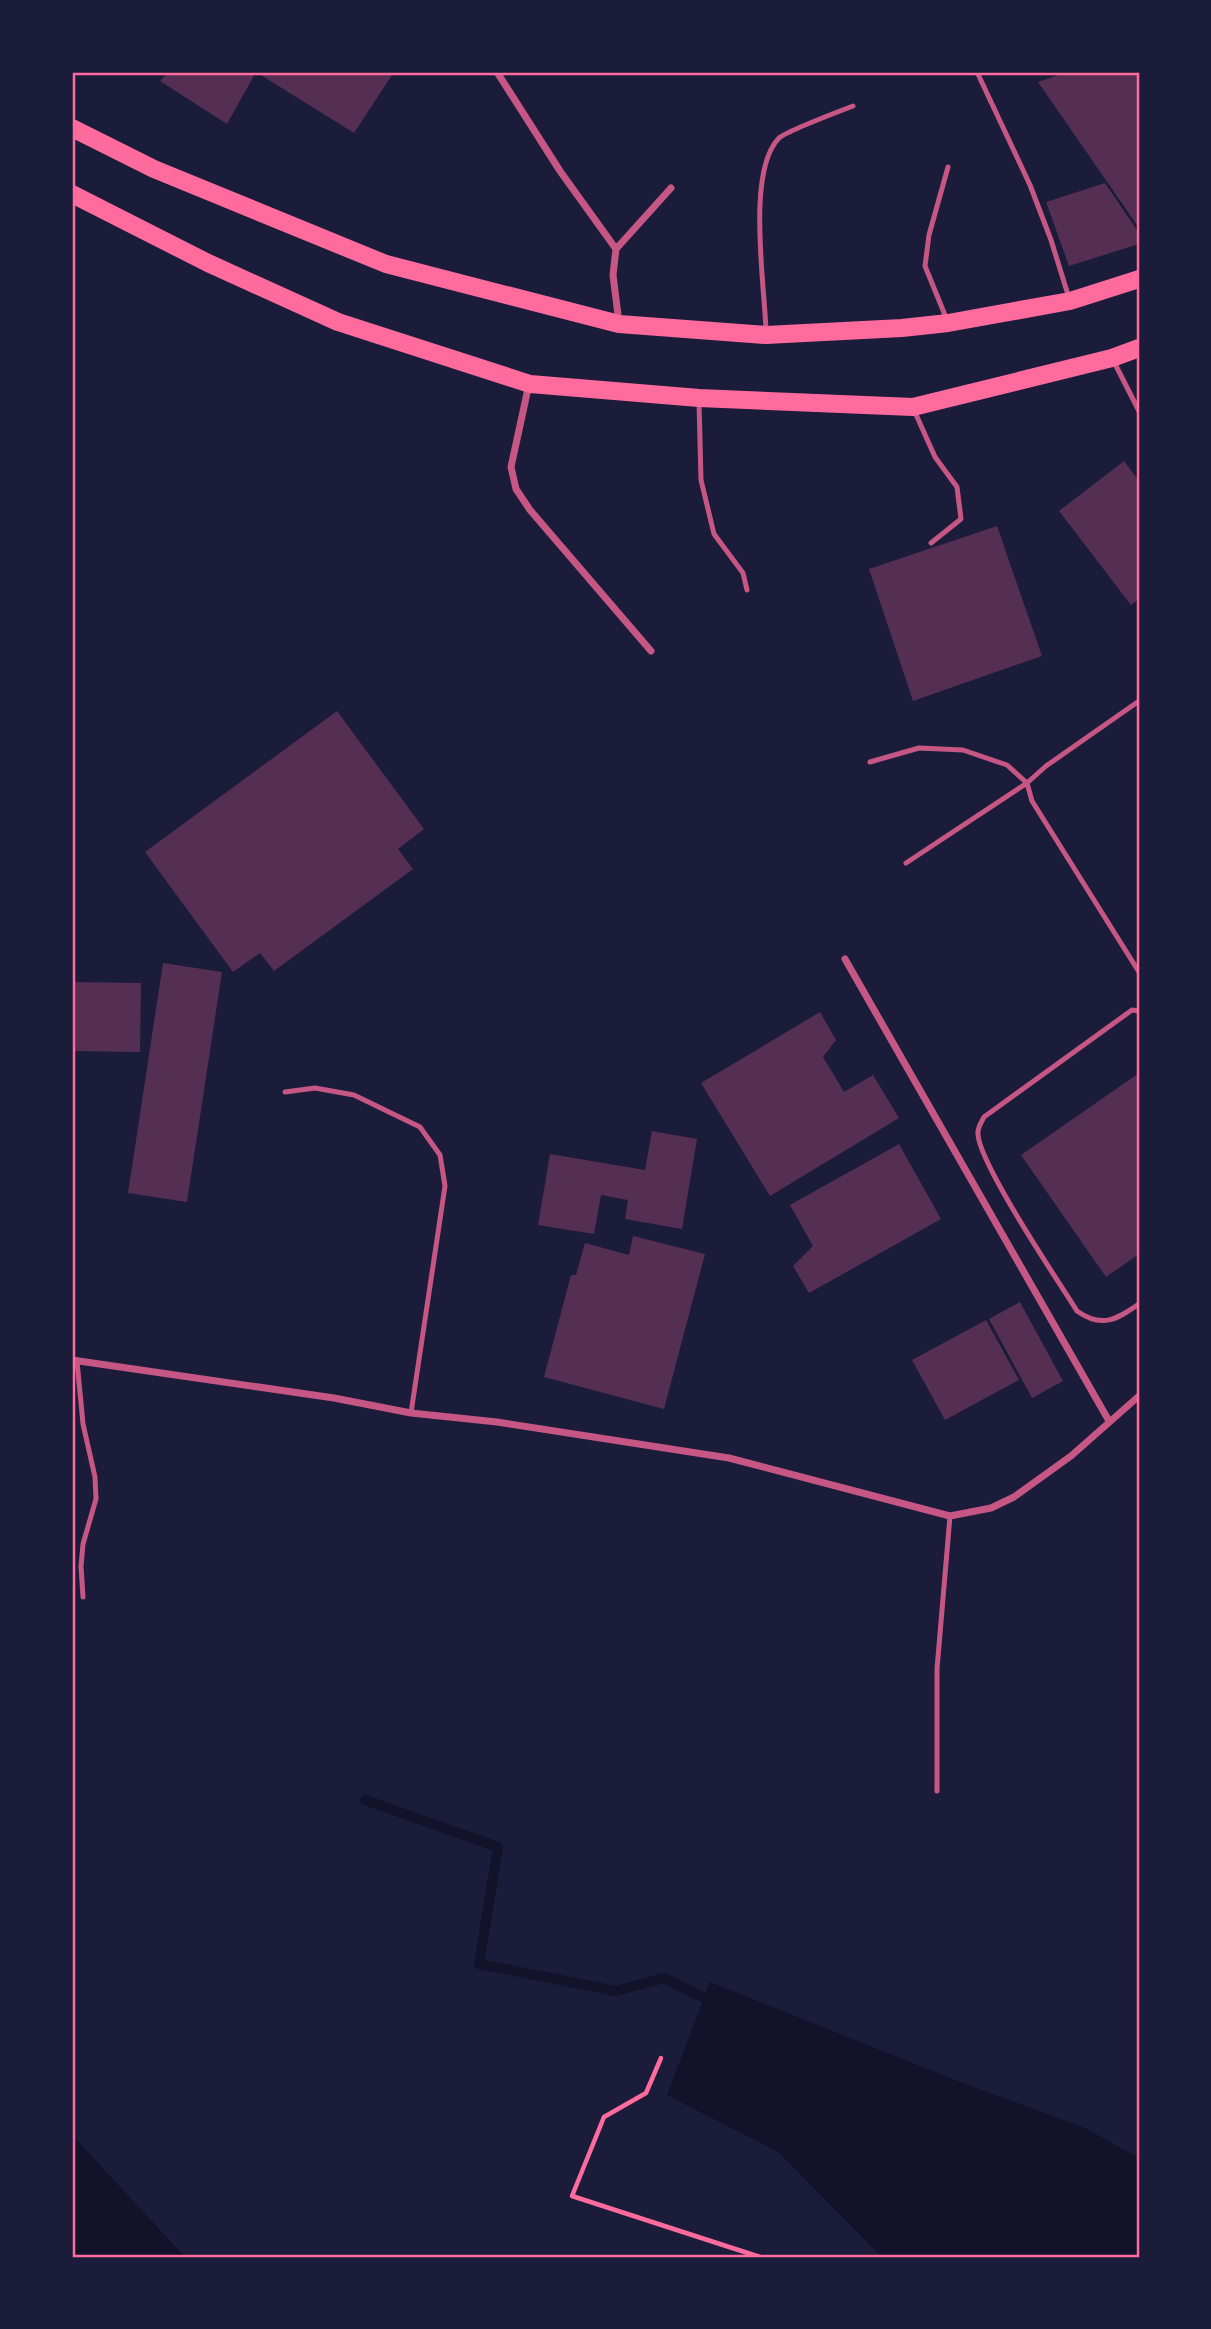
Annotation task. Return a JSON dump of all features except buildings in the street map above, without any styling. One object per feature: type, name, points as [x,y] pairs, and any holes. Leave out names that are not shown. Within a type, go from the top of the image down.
[{"type":"main road","points":[[72,128],[154,169],[386,264],[619,324],[766,335],[902,328],[948,323],[1070,301],[1139,279]]},
{"type":"main road","points":[[72,194],[208,263],[338,322],[530,384],[699,398],[913,407],[1112,358],[1139,348]]},
{"type":"street","points":[[497,72],[560,171],[616,249]]},
{"type":"street","points":[[619,324],[613,275],[616,249],[671,188]]},
{"type":"street","points":[[530,384],[511,467],[516,489],[530,510],[651,651]]},
{"type":"street","points":[[845,959],[1109,1421]]},
{"type":"street","points":[[75,1360],[334,1398],[411,1413],[497,1422],[729,1458],[950,1516],[990,1508],[1014,1497],[1071,1457],[1139,1396]]},
{"type":"lane","points":[[977,72],[1030,185],[1070,301]]},
{"type":"lane","points":[[766,335],[760,226],[760,189],[766,162],[780,138],[853,106]]},
{"type":"lane","points":[[948,167],[929,234],[925,266],[948,323]]},
{"type":"lane","points":[[1112,358],[1139,411]]},
{"type":"lane","points":[[699,398],[701,481],[714,534],[743,573],[747,590]]},
{"type":"lane","points":[[913,407],[935,457],[957,487],[961,519],[931,543]]},
{"type":"lane","points":[[906,863],[1027,783],[1046,766],[1139,701]]},
{"type":"lane","points":[[870,762],[919,748],[964,750],[1007,765],[1027,783],[1032,801],[1139,972]]},
{"type":"lane","points":[[1139,1011],[1132,1010],[984,1117],[978,1131],[980,1144],[991,1171],[1077,1311],[1087,1318],[1105,1322],[1125,1314],[1139,1304]]},
{"type":"lane","points":[[285,1092],[315,1088],[354,1095],[420,1127],[440,1155],[445,1186],[411,1413]]},
{"type":"lane","points":[[75,1360],[83,1424],[95,1477],[96,1499],[83,1544],[83,1597]]},
{"type":"lane","points":[[937,1791],[937,1669],[950,1516]]},
{"type":"path","points":[[661,2058],[646,2093],[604,2116],[572,2196],[760,2257]]},
{"type":"shaded area","points":[[710,1982],[952,2079],[1085,2128],[1139,2158],[1139,2257],[881,2256],[778,2152],[667,2095]]},
{"type":"shaded area","points":[[72,2135],[185,2257],[72,2257]]},
{"type":"waterway","points":[[365,1800],[498,1847],[479,1964],[616,1991],[664,1978],[704,1998],[712,2010]]}]
